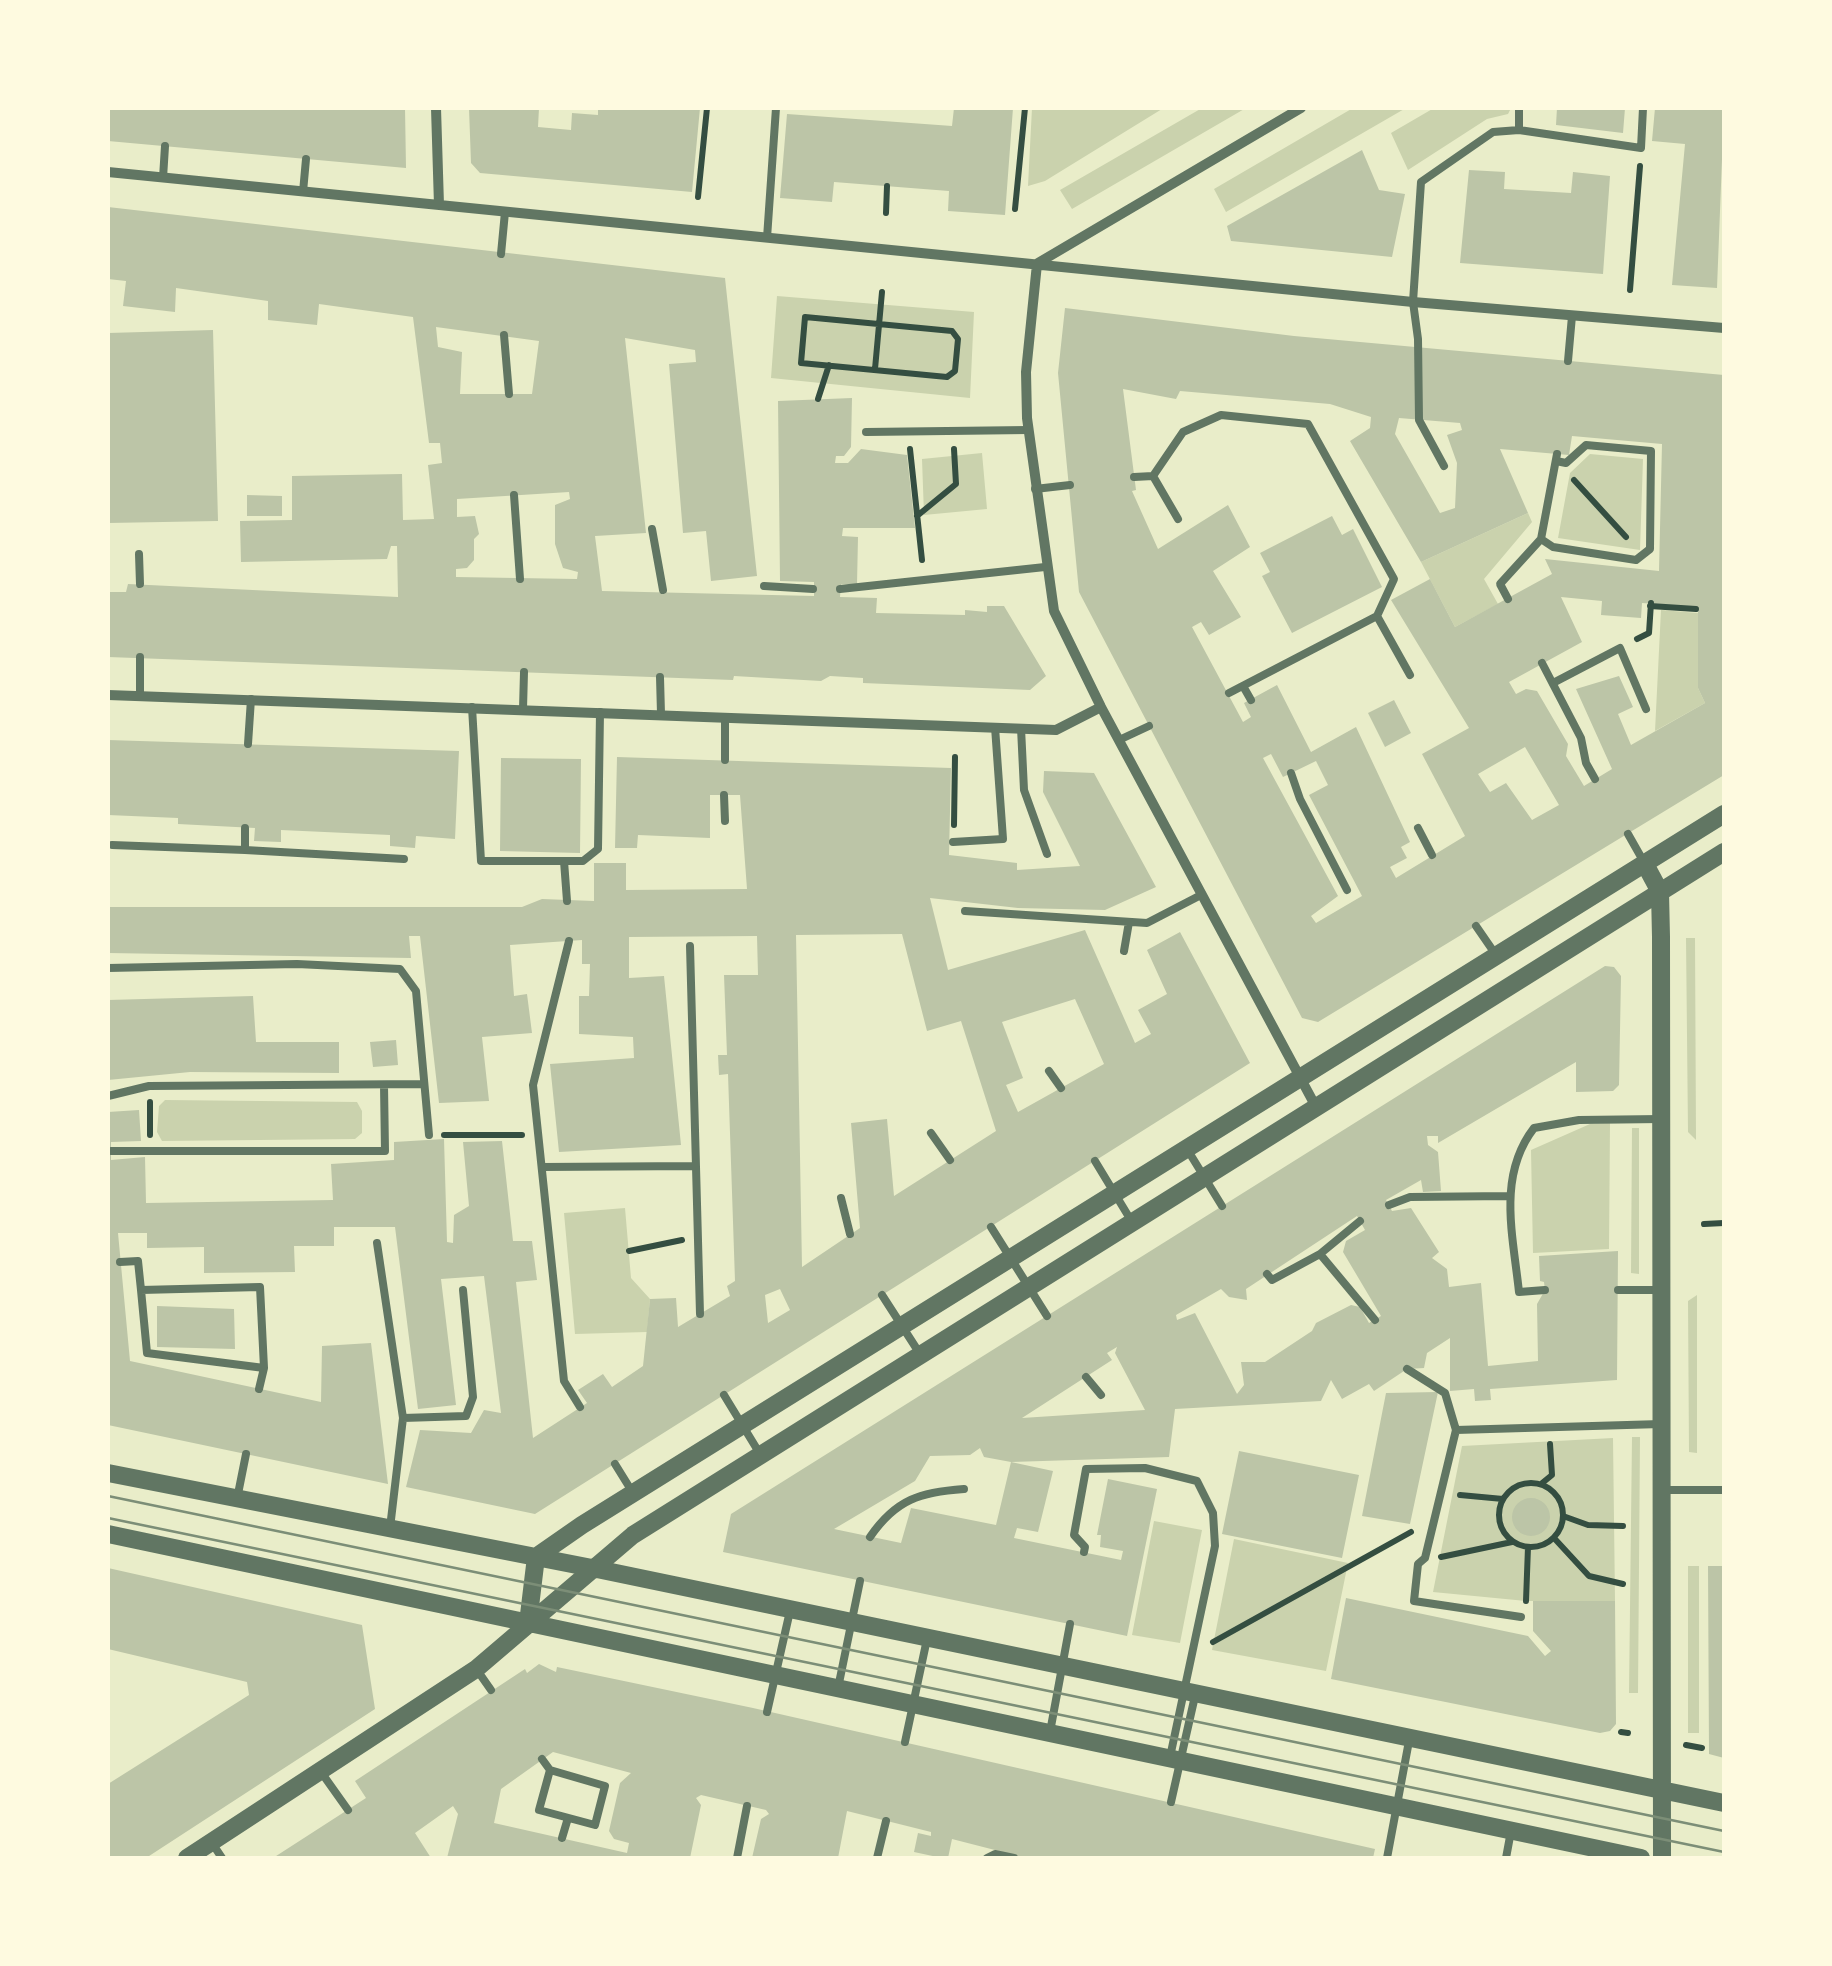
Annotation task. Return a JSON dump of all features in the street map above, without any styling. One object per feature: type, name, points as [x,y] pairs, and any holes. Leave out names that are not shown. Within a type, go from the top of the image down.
[{"type":"street","points":[[436,108],[439,205]]},
{"type":"street","points":[[1037,264],[1301,108]]},
{"type":"street","points":[[108,172],[1412,302],[1724,328]]},
{"type":"street","points":[[1037,264],[1026,372],[1028,430],[1054,611],[1101,707],[1316,1106]]},
{"type":"street","points":[[108,695],[1056,730],[1101,707]]},
{"type":"street","points":[[528,1622],[536,1557],[1724,814]]},
{"type":"street","points":[[187,1858],[217,1851],[321,1772],[476,1669],[633,1535],[1724,852]]},
{"type":"street","points":[[1645,864],[1660,892],[1662,1858]]},
{"type":"street","points":[[108,1473],[592,1568],[1409,1741],[1724,1803]]},
{"type":"street","points":[[108,1534],[1641,1858]]},
{"type":"lane","points":[[767,238],[776,108]]},
{"type":"lane","points":[[1519,108],[1519,130]]},
{"type":"lane","points":[[1444,466],[1419,420],[1418,339],[1412,302],[1421,182],[1493,132],[1519,130],[1641,148],[1643,108]]},
{"type":"lane","points":[[163,178],[166,146]]},
{"type":"lane","points":[[303,192],[306,159]]},
{"type":"lane","points":[[501,254],[505,212]]},
{"type":"lane","points":[[1568,361],[1572,316]]},
{"type":"lane","points":[[504,335],[508,394]]},
{"type":"lane","points":[[1134,478],[1153,476],[1183,432],[1221,415],[1308,424],[1394,579],[1377,616],[1228,694]]},
{"type":"lane","points":[[866,432],[1028,430]]},
{"type":"lane","points":[[1508,598],[1500,584],[1541,539],[1556,457],[1566,463],[1586,445],[1651,451],[1650,550],[1644,556],[1636,560],[1553,547],[1541,539]]},
{"type":"lane","points":[[1153,476],[1178,520]]},
{"type":"lane","points":[[1035,489],[1070,485]]},
{"type":"lane","points":[[514,496],[520,579]]},
{"type":"lane","points":[[652,529],[663,590]]},
{"type":"lane","points":[[139,554],[140,584]]},
{"type":"lane","points":[[840,590],[1045,567]]},
{"type":"lane","points":[[764,586],[814,588]]},
{"type":"lane","points":[[1377,616],[1410,676]]},
{"type":"lane","points":[[1553,683],[1620,648],[1646,708]]},
{"type":"lane","points":[[140,657],[140,695]]},
{"type":"lane","points":[[1542,664],[1581,738],[1586,763],[1595,779]]},
{"type":"lane","points":[[523,709],[524,672]]},
{"type":"lane","points":[[660,677],[660,714]]},
{"type":"lane","points":[[1243,686],[1250,700]]},
{"type":"lane","points":[[248,744],[251,699]]},
{"type":"lane","points":[[472,707],[480,861],[583,861],[598,849],[600,712]]},
{"type":"lane","points":[[724,760],[725,717]]},
{"type":"lane","points":[[1119,740],[1148,726]]},
{"type":"lane","points":[[954,842],[1003,839],[995,727]]},
{"type":"lane","points":[[1021,728],[1024,790],[1047,854]]},
{"type":"lane","points":[[1292,773],[1300,799],[1347,890]]},
{"type":"lane","points":[[724,795],[725,821]]},
{"type":"lane","points":[[245,828],[245,850]]},
{"type":"lane","points":[[1418,828],[1432,856]]},
{"type":"lane","points":[[1628,834],[1645,864]]},
{"type":"lane","points":[[112,845],[404,860]]},
{"type":"lane","points":[[564,861],[567,900]]},
{"type":"lane","points":[[965,911],[1146,923],[1201,894]]},
{"type":"lane","points":[[1124,951],[1129,922]]},
{"type":"lane","points":[[1476,926],[1496,956]]},
{"type":"lane","points":[[569,941],[533,1086],[564,1381],[580,1407]]},
{"type":"lane","points":[[690,946],[700,1314]]},
{"type":"lane","points":[[108,968],[297,964],[400,969],[412,979],[416,992],[428,1135]]},
{"type":"lane","points":[[1049,1071],[1061,1088]]},
{"type":"lane","points":[[108,1096],[149,1086],[424,1084]]},
{"type":"lane","points":[[111,1151],[150,1148],[168,1153],[386,1151],[384,1085]]},
{"type":"lane","points":[[1545,1290],[1519,1292],[1509,1196],[1516,1151],[1534,1128],[1579,1120],[1661,1118]]},
{"type":"lane","points":[[931,1132],[950,1160]]},
{"type":"lane","points":[[1187,1149],[1222,1206]]},
{"type":"lane","points":[[1094,1161],[1132,1222]]},
{"type":"lane","points":[[542,1167],[696,1166]]},
{"type":"lane","points":[[1389,1205],[1410,1198],[1509,1196]]},
{"type":"lane","points":[[841,1198],[850,1234]]},
{"type":"lane","points":[[1267,1274],[1272,1280],[1320,1254],[1360,1221]]},
{"type":"lane","points":[[991,1226],[1047,1316]]},
{"type":"lane","points":[[377,1243],[403,1418],[390,1528]]},
{"type":"lane","points":[[1320,1254],[1376,1320]]},
{"type":"lane","points":[[120,1262],[138,1261],[147,1353],[264,1368]]},
{"type":"lane","points":[[141,1290],[260,1287],[264,1368],[260,1389]]},
{"type":"lane","points":[[403,1418],[466,1416],[474,1397],[463,1290]]},
{"type":"lane","points":[[1618,1290],[1659,1290]]},
{"type":"lane","points":[[882,1295],[920,1354]]},
{"type":"lane","points":[[1407,1369],[1445,1393],[1456,1430],[1425,1558],[1418,1564],[1414,1601],[1521,1618]]},
{"type":"lane","points":[[1086,1377],[1101,1395]]},
{"type":"lane","points":[[724,1395],[760,1454]]},
{"type":"lane","points":[[1456,1430],[1661,1424]]},
{"type":"lane","points":[[237,1499],[246,1454]]},
{"type":"lane","points":[[614,1464],[633,1493]]},
{"type":"lane","points":[[1084,1552],[1086,1546],[1074,1535],[1086,1470],[1146,1468],[1197,1481],[1214,1513],[1215,1546],[1193,1649],[1190,1695],[1175,1758],[1171,1802]]},
{"type":"lane","points":[[870,1537],[880,1522],[922,1492],[964,1489]]},
{"type":"lane","points":[[1661,1490],[1724,1490]]},
{"type":"lane","points":[[838,1688],[860,1581]]},
{"type":"lane","points":[[767,1712],[790,1611]]},
{"type":"lane","points":[[1050,1732],[1070,1624]]},
{"type":"lane","points":[[905,1742],[928,1639]]},
{"type":"lane","points":[[476,1669],[492,1690]]},
{"type":"lane","points":[[1387,1858],[1409,1741]]},
{"type":"lane","points":[[542,1760],[550,1770],[605,1786],[594,1825],[539,1810],[550,1770]]},
{"type":"lane","points":[[321,1772],[348,1810]]},
{"type":"lane","points":[[737,1858],[747,1806]]},
{"type":"lane","points":[[562,1838],[568,1818]]},
{"type":"lane","points":[[877,1858],[886,1821]]},
{"type":"lane","points":[[1506,1858],[1511,1831]]},
{"type":"lane","points":[[987,1858],[994,1854],[1014,1858]]},
{"type":"path","points":[[698,198],[707,108]]},
{"type":"path","points":[[1016,210],[1025,108]]},
{"type":"path","points":[[1630,290],[1641,148]]},
{"type":"path","points":[[886,213],[888,186]]},
{"type":"path","points":[[875,369],[882,292]]},
{"type":"path","points":[[804,317],[880,323],[952,331],[958,338],[955,371],[946,377],[801,363],[804,317]]},
{"type":"path","points":[[818,399],[829,365]]},
{"type":"path","points":[[908,432],[924,580]]},
{"type":"path","points":[[917,516],[956,484],[953,432]]},
{"type":"path","points":[[1556,457],[1644,556]]},
{"type":"path","points":[[1620,648],[1649,633],[1650,605],[1696,609]]},
{"type":"path","points":[[954,842],[955,757]]},
{"type":"path","points":[[149,1086],[150,1148]]},
{"type":"path","points":[[428,1135],[538,1136]]},
{"type":"path","points":[[1704,1224],[1724,1222]]},
{"type":"path","points":[[629,1251],[698,1237]]},
{"type":"path","points":[[1513,1542],[1500,1522],[1503,1499],[1516,1486],[1541,1484],[1552,1475],[1549,1428]]},
{"type":"path","points":[[1425,1558],[1513,1542],[1528,1547],[1554,1538],[1563,1516],[1558,1496],[1541,1484]]},
{"type":"path","points":[[1440,1492],[1503,1499]]},
{"type":"path","points":[[1563,1516],[1588,1524],[1623,1526]]},
{"type":"path","points":[[1193,1649],[1406,1531],[1431,1533]]},
{"type":"path","points":[[1554,1538],[1589,1576],[1623,1584]]},
{"type":"path","points":[[1521,1618],[1528,1547]]},
{"type":"path","points":[[1686,1745],[1702,1748]]},
{"type":"green space","points":[[1032,108],[1162,109],[1045,181],[1028,186]]},
{"type":"green space","points":[[1202,108],[1246,108],[1072,209],[1060,190]]},
{"type":"green space","points":[[1353,108],[1406,108],[1226,212],[1214,189]]},
{"type":"green space","points":[[1434,108],[1511,108],[1508,114],[1487,119],[1408,170],[1391,133]]},
{"type":"green space","points":[[777,296],[974,312],[970,398],[771,378]]},
{"type":"green space","points":[[982,453],[987,509],[924,515],[922,459]]},
{"type":"green space","points":[[1590,454],[1643,459],[1640,550],[1558,538],[1570,473]]},
{"type":"green space","points":[[1528,513],[1532,522],[1484,579],[1498,604],[1455,627],[1421,562]]},
{"type":"green space","points":[[1661,610],[1698,613],[1698,688],[1705,703],[1655,731]]},
{"type":"green space","points":[[1686,938],[1695,938],[1696,1140],[1688,1132]]},
{"type":"green space","points":[[165,1100],[357,1102],[362,1111],[362,1133],[355,1139],[162,1141],[157,1132],[159,1106]]},
{"type":"green space","points":[[1610,1123],[1609,1249],[1533,1253],[1531,1150],[1590,1124]]},
{"type":"green space","points":[[1632,1128],[1639,1128],[1639,1274],[1631,1273]]},
{"type":"green space","points":[[625,1208],[631,1278],[650,1299],[647,1332],[575,1334],[564,1213]]},
{"type":"green space","points":[[1697,1295],[1697,1453],[1689,1452],[1688,1301]]},
{"type":"green space","points":[[1632,1437],[1640,1437],[1638,1693],[1629,1693]]},
{"type":"green space","points":[[1613,1438],[1615,1601],[1526,1601],[1433,1592],[1462,1446]]},
{"type":"green space","points":[[1154,1521],[1202,1530],[1180,1643],[1132,1635]]},
{"type":"green space","points":[[1234,1539],[1348,1563],[1326,1671],[1212,1650]]},
{"type":"green space","points":[[1688,1566],[1699,1566],[1699,1733],[1688,1733]]},
{"type":"building","points":[[108,108],[405,108],[406,168],[108,141]]},
{"type":"building","points":[[469,108],[539,108],[538,127],[571,130],[572,113],[598,115],[598,108],[700,108],[692,192],[480,173],[471,163]]},
{"type":"building","points":[[954,108],[1013,108],[1005,215],[948,211],[949,191],[834,182],[832,202],[780,198],[787,114],[952,126]]},
{"type":"building","points":[[1557,108],[1625,108],[1623,133],[1556,125]]},
{"type":"building","points":[[1655,108],[1724,108],[1717,288],[1672,285],[1685,144],[1652,141]]},
{"type":"building","points":[[1362,150],[1379,190],[1405,194],[1392,257],[1231,241],[1227,226]]},
{"type":"building","points":[[1469,170],[1505,172],[1504,189],[1571,193],[1573,172],[1610,176],[1603,274],[1460,263]]},
{"type":"building","points":[[108,207],[725,278],[757,576],[711,581],[706,531],[683,533],[669,364],[696,362],[695,350],[625,338],[646,533],[595,536],[602,591],[814,596],[814,582],[780,581],[778,401],[852,398],[851,447],[844,456],[836,456],[835,463],[848,463],[861,449],[907,455],[915,528],[843,528],[842,536],[858,537],[857,584],[841,584],[840,597],[877,598],[876,613],[965,615],[965,610],[987,612],[987,606],[1004,606],[1046,676],[1030,690],[863,683],[863,678],[830,676],[821,681],[734,676],[733,680],[108,657],[108,592],[126,592],[128,584],[398,597],[397,546],[391,546],[387,559],[241,562],[240,521],[292,520],[292,476],[402,474],[403,520],[434,519],[428,465],[442,463],[440,443],[429,443],[413,317],[319,304],[317,325],[268,320],[268,301],[176,288],[175,312],[123,306],[126,281],[108,279]],"holes":[[[436,327],[539,341],[532,394],[460,394],[462,352],[438,347]],[[569,492],[570,499],[555,505],[555,544],[563,568],[578,572],[577,579],[456,577],[456,569],[467,568],[474,560],[474,539],[479,534],[475,516],[457,517],[457,499]]]},
{"type":"building","points":[[1065,308],[1294,336],[1724,375],[1724,775],[1318,1022],[1302,1018],[1079,592],[1058,373]],"holes":[[[1123,389],[1176,399],[1180,391],[1330,404],[1371,417],[1370,428],[1350,441],[1421,562],[1528,513],[1500,449],[1569,455],[1572,436],[1662,444],[1659,571],[1545,559],[1552,574],[1455,627],[1430,579],[1391,600],[1469,728],[1422,754],[1465,836],[1396,878],[1390,867],[1407,858],[1401,847],[1410,842],[1356,727],[1311,752],[1277,685],[1244,703],[1251,717],[1243,722],[1192,627],[1201,622],[1209,635],[1241,617],[1213,571],[1250,547],[1228,505],[1158,549],[1132,491],[1136,490]],[[1399,418],[1460,423],[1462,430],[1447,435],[1457,463],[1455,508],[1440,513],[1395,434]],[[1561,597],[1602,601],[1601,615],[1641,618],[1642,603],[1698,607],[1698,688],[1705,703],[1631,745],[1618,714],[1633,707],[1619,676],[1576,689],[1612,769],[1584,786],[1566,756],[1568,744],[1537,691],[1526,689],[1516,694],[1509,682],[1582,642]],[[1525,747],[1559,805],[1532,820],[1506,783],[1490,792],[1478,774]],[[1271,754],[1283,777],[1316,761],[1328,785],[1309,795],[1362,896],[1316,923],[1311,916],[1338,896],[1263,758]]]},
{"type":"building","points":[[213,330],[218,521],[108,523],[108,333]]},
{"type":"building","points":[[247,495],[282,496],[282,516],[247,516]]},
{"type":"building","points":[[1332,516],[1342,535],[1353,529],[1382,587],[1292,633],[1262,576],[1270,572],[1260,553]]},
{"type":"building","points":[[1394,700],[1411,733],[1385,747],[1368,713]]},
{"type":"building","points":[[108,740],[459,751],[455,839],[416,836],[415,848],[390,846],[390,835],[281,830],[281,842],[254,841],[255,828],[178,824],[178,818],[108,815]]},
{"type":"building","points":[[617,757],[951,768],[949,855],[1017,863],[1017,870],[1080,866],[1043,792],[1044,771],[1094,773],[1156,887],[1105,910],[1018,908],[930,898],[948,970],[1085,930],[1135,1043],[1151,1034],[1138,1010],[1167,994],[1147,950],[1180,932],[1250,1063],[535,1514],[406,1487],[420,1430],[471,1433],[484,1410],[501,1413],[484,1276],[441,1279],[456,1405],[418,1409],[395,1227],[334,1227],[334,1246],[294,1246],[295,1272],[204,1273],[204,1247],[147,1248],[147,1233],[118,1233],[130,1361],[321,1402],[322,1346],[371,1343],[388,1484],[108,1425],[108,1112],[139,1110],[141,1141],[111,1142],[111,1160],[145,1157],[146,1203],[333,1200],[331,1164],[394,1160],[394,1142],[444,1139],[447,1242],[453,1243],[454,1215],[469,1206],[463,1142],[502,1141],[513,1241],[532,1241],[537,1280],[516,1282],[533,1438],[587,1403],[578,1390],[603,1374],[612,1387],[643,1366],[650,1299],[676,1298],[678,1327],[730,1296],[727,1286],[735,1281],[728,1074],[719,1075],[718,1055],[727,1055],[724,975],[758,975],[757,936],[629,937],[629,978],[664,976],[681,1145],[559,1152],[550,1064],[634,1058],[633,1037],[579,1034],[579,996],[589,996],[590,964],[582,964],[582,940],[510,945],[514,996],[527,994],[532,1033],[482,1037],[489,1101],[439,1103],[420,936],[409,936],[411,958],[108,953],[108,907],[522,907],[542,899],[594,901],[594,863],[626,863],[626,890],[747,889],[740,795],[710,795],[710,838],[638,835],[637,848],[615,848]],"holes":[[[902,934],[927,1031],[961,1021],[996,1131],[894,1196],[887,1119],[851,1123],[860,1228],[802,1267],[796,935]],[[1075,999],[1104,1064],[1018,1112],[1006,1085],[1023,1078],[1002,1022]],[[780,1289],[790,1310],[768,1323],[765,1295]]]},
{"type":"building","points":[[501,758],[581,759],[580,853],[500,851]]},
{"type":"building","points":[[1605,966],[1614,967],[1621,976],[1619,1085],[1613,1091],[1576,1092],[1576,1062],[1438,1143],[1438,1136],[1427,1136],[1428,1145],[1438,1152],[1441,1191],[1423,1192],[1421,1180],[1386,1200],[1392,1211],[1411,1208],[1439,1252],[1432,1258],[1447,1269],[1449,1287],[1481,1283],[1488,1366],[1538,1361],[1537,1304],[1545,1290],[1544,1282],[1540,1281],[1539,1256],[1618,1251],[1617,1380],[1490,1389],[1491,1400],[1475,1401],[1474,1389],[1450,1391],[1450,1338],[1427,1353],[1424,1368],[1407,1369],[1374,1391],[1369,1384],[1342,1399],[1331,1380],[1321,1401],[1175,1409],[1169,1457],[1011,1462],[1053,1471],[1038,1532],[1017,1528],[1014,1538],[1121,1560],[1123,1551],[1100,1547],[1101,1535],[1097,1535],[1108,1479],[1157,1489],[1127,1636],[723,1552],[731,1514]],"holes":[[[1357,1216],[1365,1230],[1346,1241],[1343,1252],[1381,1316],[1369,1323],[1360,1307],[1351,1305],[1316,1323],[1312,1331],[1265,1362],[1241,1362],[1244,1385],[1237,1394],[1195,1313],[1177,1320],[1176,1315],[1221,1289],[1229,1297],[1247,1300],[1246,1289]],[[1117,1347],[1115,1353],[1145,1410],[1022,1418],[1112,1360],[1107,1353]],[[980,1448],[984,1457],[1011,1462],[996,1525],[911,1508],[901,1543],[834,1529],[915,1481],[930,1456],[970,1455]]]},
{"type":"building","points":[[253,996],[256,1042],[339,1042],[339,1073],[190,1072],[108,1080],[108,1000]]},
{"type":"building","points":[[396,1040],[398,1065],[373,1067],[370,1042]]},
{"type":"building","points":[[157,1306],[234,1309],[235,1349],[157,1347]]},
{"type":"building","points":[[1438,1392],[1410,1524],[1362,1516],[1386,1393]]},
{"type":"building","points":[[1239,1451],[1359,1475],[1342,1558],[1222,1534]]},
{"type":"building","points":[[1531,1498],[1545,1503],[1550,1517],[1545,1531],[1531,1536],[1517,1531],[1512,1517],[1517,1503]]},
{"type":"building","points":[[1708,1566],[1724,1566],[1724,1758],[1709,1754]]},
{"type":"building","points":[[108,1568],[362,1625],[375,1709],[146,1858],[108,1858],[108,1784],[249,1695],[247,1682],[108,1649]]},
{"type":"building","points":[[1346,1598],[1528,1636],[1545,1656],[1551,1651],[1533,1631],[1533,1601],[1615,1601],[1616,1724],[1610,1731],[1600,1733],[1331,1679]]},
{"type":"building","points":[[539,1664],[556,1672],[557,1667],[1375,1849],[1373,1858],[1026,1858],[952,1839],[948,1858],[942,1858],[914,1852],[918,1833],[931,1836],[931,1832],[847,1811],[838,1858],[752,1858],[761,1819],[769,1814],[766,1810],[701,1795],[696,1798],[701,1805],[690,1858],[447,1858],[458,1814],[453,1806],[415,1833],[431,1858],[273,1858],[366,1798],[355,1781],[525,1669],[527,1673]],"holes":[[[553,1752],[631,1773],[620,1783],[609,1831],[614,1839],[629,1843],[627,1853],[494,1823],[501,1789]]]},
{"type":"tram line","points":[[108,1496],[1724,1831]]},
{"type":"tram line","points":[[108,1518],[1724,1852]]}]
